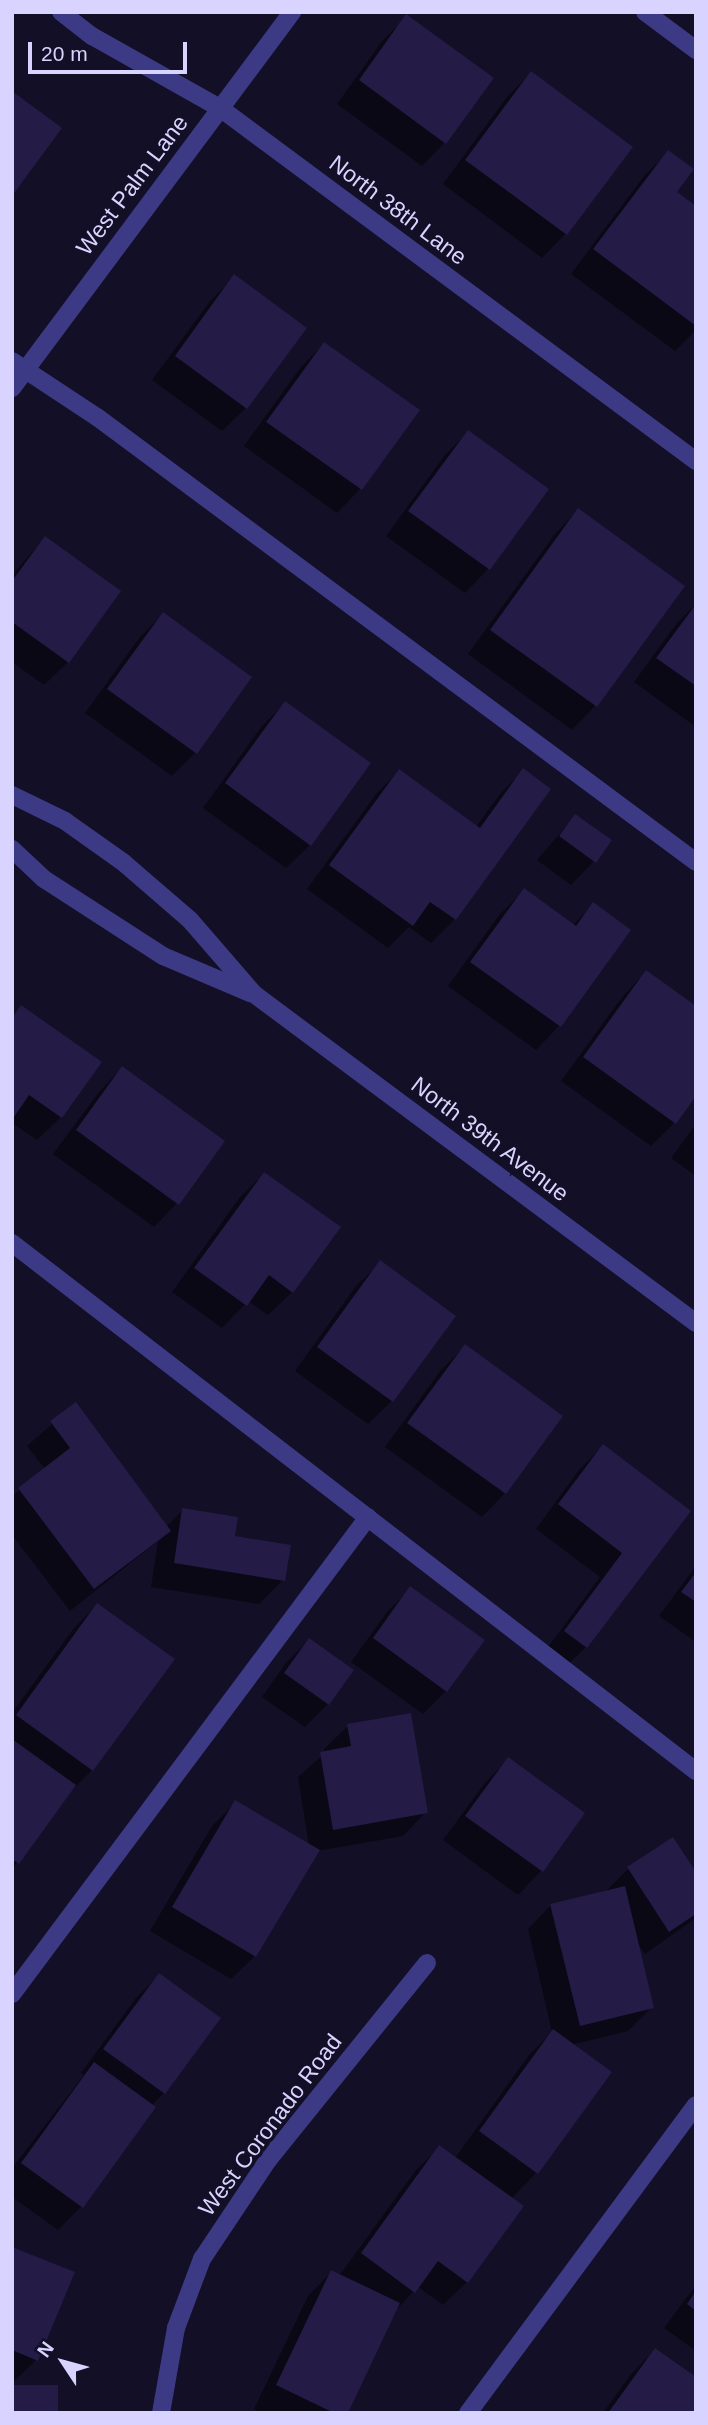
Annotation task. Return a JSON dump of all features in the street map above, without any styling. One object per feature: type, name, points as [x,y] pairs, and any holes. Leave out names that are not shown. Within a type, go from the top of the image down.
[{"type":"street","name":"North 38th Lane","points":[[61,12],[92,36],[220,108],[696,461]]},
{"type":"street","name":"West Palm Lane","points":[[12,388],[19,366],[292,12]]},
{"type":"street","points":[[645,12],[696,50]]},
{"type":"street","points":[[19,366],[97,418],[696,862]]},
{"type":"street","name":"North 39th Avenue","points":[[12,795],[65,821],[124,863],[190,919],[254,994],[696,1322]]},
{"type":"street","name":"North 39th Avenue","points":[[12,849],[44,879],[163,956],[254,994]]},
{"type":"street","points":[[12,1244],[696,1771]]},
{"type":"street","points":[[12,1994],[368,1517]]},
{"type":"street","name":"West Coronado Road","points":[[161,2413],[176,2328],[202,2259],[268,2161],[427,1963]]},
{"type":"street","points":[[468,2413],[696,2105]]},
{"type":"building","points":[[406,14],[494,78],[446,144],[359,80]]},
{"type":"building","points":[[531,71],[633,147],[567,235],[465,160]]},
{"type":"building","points":[[12,91],[62,128],[12,196]]},
{"type":"building","points":[[668,150],[694,169],[677,192],[696,206],[696,326],[593,249]]},
{"type":"building","points":[[234,274],[307,328],[247,409],[175,356]]},
{"type":"building","points":[[324,342],[420,410],[362,490],[266,422]]},
{"type":"building","points":[[468,430],[549,489],[490,570],[408,511]]},
{"type":"building","points":[[578,508],[685,586],[597,707],[490,630]]},
{"type":"building","points":[[45,536],[121,591],[69,663],[12,622],[12,581]]},
{"type":"building","points":[[696,604],[696,686],[656,658]]},
{"type":"building","points":[[163,612],[252,677],[197,754],[107,689]]},
{"type":"building","points":[[285,701],[371,763],[311,846],[225,783]]},
{"type":"building","points":[[523,768],[551,789],[456,920],[430,902],[413,926],[329,865],[399,769],[480,828]]},
{"type":"building","points":[[575,814],[612,840],[596,863],[559,836]]},
{"type":"building","points":[[524,888],[576,926],[593,902],[631,930],[561,1027],[470,962]]},
{"type":"building","points":[[646,970],[696,1006],[696,1096],[676,1124],[583,1057]]},
{"type":"building","points":[[21,1005],[102,1062],[62,1118],[29,1095],[12,1120],[12,1018]]},
{"type":"building","points":[[122,1066],[225,1141],[179,1205],[76,1130]]},
{"type":"building","points":[[264,1172],[341,1227],[293,1293],[269,1275],[247,1306],[194,1268]]},
{"type":"building","points":[[380,1260],[456,1316],[393,1402],[317,1347]]},
{"type":"building","points":[[465,1344],[563,1416],[506,1494],[407,1423]]},
{"type":"building","points":[[76,1402],[171,1531],[94,1589],[18,1488],[70,1448],[50,1421]]},
{"type":"building","points":[[603,1444],[691,1511],[587,1648],[564,1631],[622,1553],[558,1504]]},
{"type":"building","points":[[182,1508],[238,1517],[235,1536],[291,1545],[285,1581],[174,1563]]},
{"type":"building","points":[[696,1572],[696,1602],[681,1592]]},
{"type":"building","points":[[410,1586],[485,1640],[447,1692],[373,1638]]},
{"type":"building","points":[[97,1603],[175,1659],[93,1771],[16,1715]]},
{"type":"building","points":[[309,1638],[354,1670],[329,1705],[284,1673]]},
{"type":"building","points":[[411,1713],[428,1813],[333,1830],[320,1752],[351,1746],[347,1724]]},
{"type":"building","points":[[12,1739],[76,1785],[19,1864],[12,1859]]},
{"type":"building","points":[[508,1757],[585,1813],[543,1872],[465,1816]]},
{"type":"building","points":[[235,1800],[320,1850],[256,1957],[172,1907]]},
{"type":"building","points":[[673,1837],[696,1872],[696,1914],[669,1932],[627,1867]]},
{"type":"building","points":[[625,1886],[654,2008],[580,2026],[550,1904]]},
{"type":"building","points":[[159,1973],[221,2018],[165,2094],[103,2049]]},
{"type":"building","points":[[553,2029],[612,2072],[538,2174],[479,2131]]},
{"type":"building","points":[[94,2062],[156,2107],[83,2208],[21,2163]]},
{"type":"building","points":[[439,2145],[524,2206],[468,2283],[438,2261],[415,2293],[361,2253]]},
{"type":"building","points":[[12,2247],[75,2272],[38,2361],[12,2350]]},
{"type":"building","points":[[331,2270],[400,2303],[348,2413],[334,2413],[276,2385]]},
{"type":"building","points":[[696,2291],[696,2311],[687,2304]]},
{"type":"building","points":[[655,2348],[696,2377],[696,2413],[608,2413]]},
{"type":"building","points":[[12,2385],[58,2385],[58,2413],[12,2413]]}]
